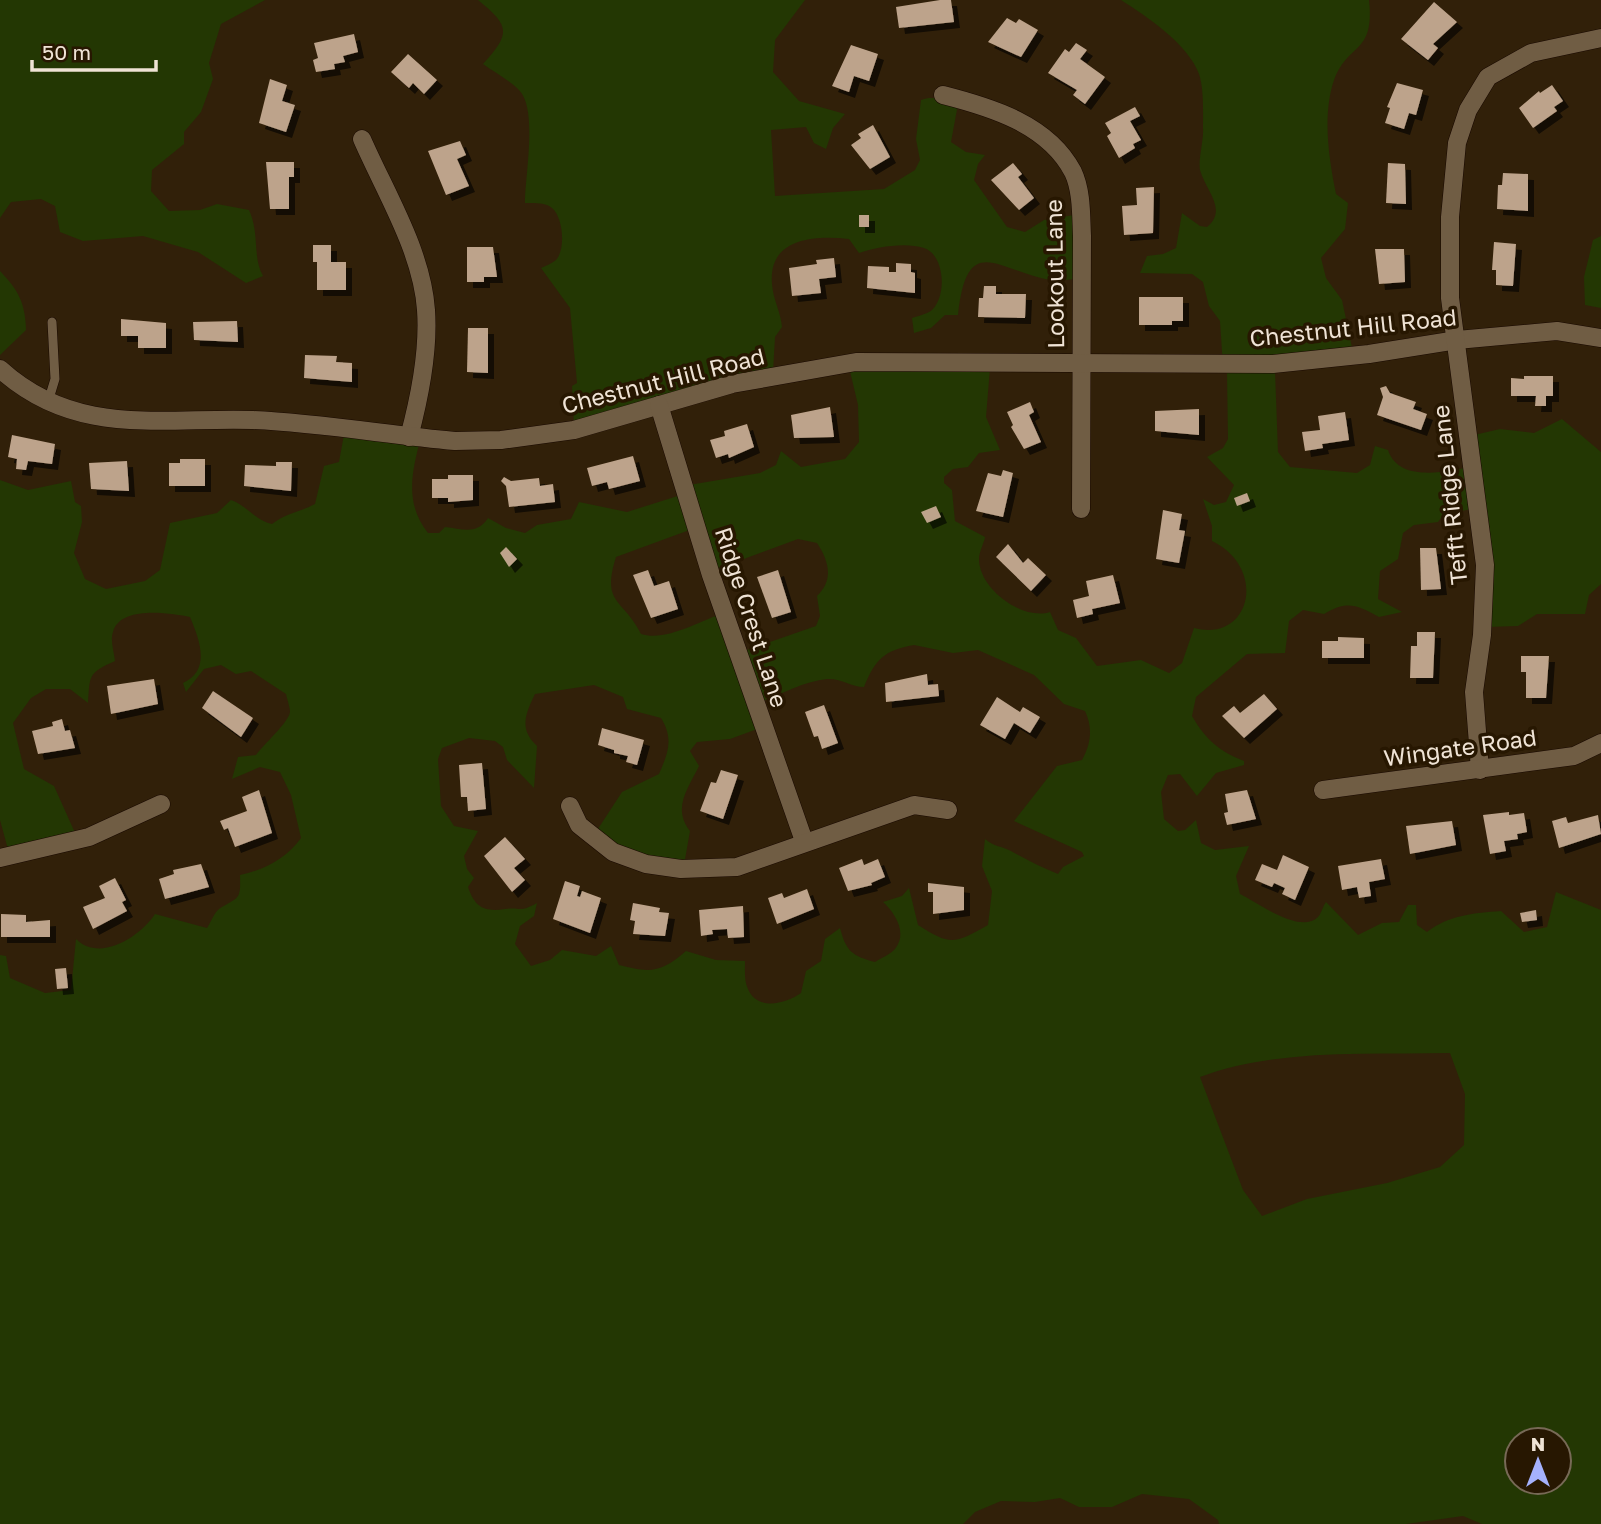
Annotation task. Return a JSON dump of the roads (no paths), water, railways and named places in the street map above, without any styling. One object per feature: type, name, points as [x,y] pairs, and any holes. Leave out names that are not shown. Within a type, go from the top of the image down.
[{"type":"street","name":"Tefft Ridge Lane","points":[[1480,770],[1474,692],[1482,635],[1485,565],[1450,298],[1450,228],[1457,143],[1468,110],[1488,77],[1531,53],[1601,38]]},
{"type":"street","name":"Lookout Lane","points":[[943,95],[993,108],[1019,121],[1052,146],[1073,173],[1079,197],[1082,236],[1081,509]]},
{"type":"street","points":[[362,139],[412,252],[425,297],[426,353],[409,437]]},
{"type":"street","name":"Chestnut Hill Road","points":[[0,369],[15,383],[48,402],[105,419],[253,420],[455,441],[501,440],[595,426],[732,384],[856,362],[1273,364],[1369,354],[1457,340],[1557,331],[1601,338]]},
{"type":"street","name":"Ridge Crest Lane","points":[[659,405],[711,575],[804,841]]},
{"type":"street","name":"Wingate Road","points":[[1323,790],[1574,756],[1601,743]]},
{"type":"street","points":[[0,858],[89,837],[161,804]]},
{"type":"street","points":[[570,806],[579,825],[600,844],[629,858],[664,867],[737,867],[804,841],[914,805],[948,810]]},
{"type":"lane","points":[[48,402],[55,379],[51,322]]}]
